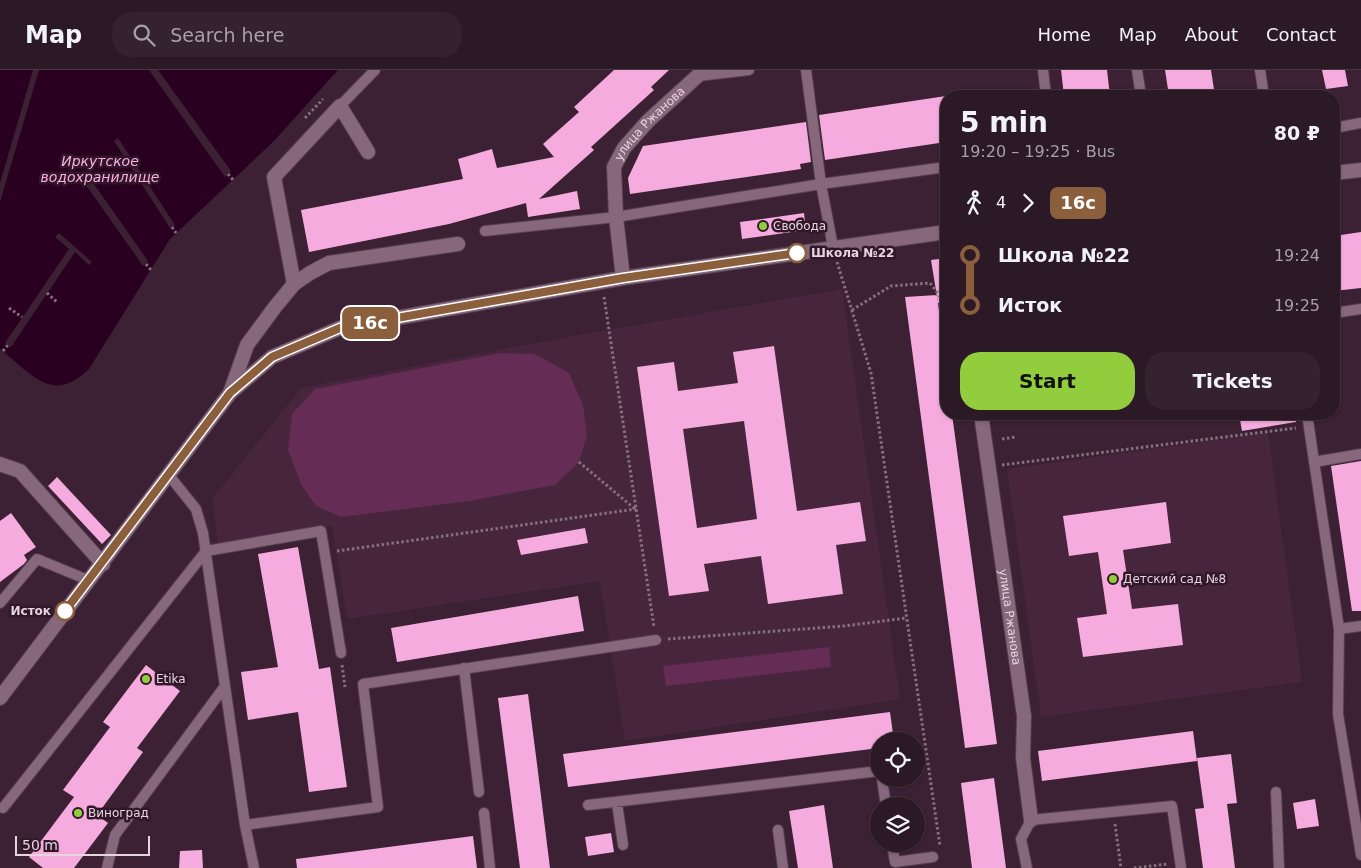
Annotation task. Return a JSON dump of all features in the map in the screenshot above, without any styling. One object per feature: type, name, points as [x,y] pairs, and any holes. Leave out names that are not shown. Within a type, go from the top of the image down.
[{"type":"street","name":"улица Ржанова","points":[[623,278],[616,217],[614,167],[624,148],[648,121],[701,73]]},
{"type":"street","points":[[294,284],[274,177],[340,106],[368,152]]},
{"type":"street","points":[[1340,172],[1361,170]]},
{"type":"street","points":[[0,698],[88,580],[103,564],[230,393],[272,357],[340,328],[602,281],[940,233]]},
{"type":"street","points":[[230,393],[247,345],[294,284],[310,273],[329,263],[458,244]]},
{"type":"street","name":"улица Ржанова","points":[[982,420],[1024,716],[1023,758],[1031,820]]},
{"type":"street","points":[[0,464],[20,471],[103,564]]},
{"type":"lane","points":[[340,106],[375,70]]},
{"type":"lane","points":[[701,73],[749,70]]},
{"type":"lane","points":[[806,70],[821,184],[833,247]]},
{"type":"lane","points":[[1043,70],[1045,90]]},
{"type":"lane","points":[[1137,70],[1140,90]]},
{"type":"lane","points":[[1260,70],[1263,90]]},
{"type":"lane","points":[[1340,127],[1361,123]]},
{"type":"lane","points":[[485,232],[616,217],[821,184],[940,168]]},
{"type":"lane","points":[[1340,312],[1361,309]]},
{"type":"lane","points":[[1308,420],[1339,629],[1338,714],[1361,855]]},
{"type":"lane","points":[[1314,462],[1361,454]]},
{"type":"lane","points":[[168,474],[196,508],[206,551],[245,826],[254,868]]},
{"type":"lane","points":[[3,808],[206,551],[321,531],[341,652]]},
{"type":"lane","points":[[0,603],[38,559],[88,580]]},
{"type":"lane","points":[[1339,629],[1361,626]]},
{"type":"lane","points":[[245,826],[378,807],[363,684],[656,640]]},
{"type":"lane","points":[[464,668],[479,792]]},
{"type":"lane","points":[[108,868],[114,835],[225,686]]},
{"type":"lane","points":[[588,805],[870,772]]},
{"type":"lane","points":[[1276,792],[1278,868]]},
{"type":"lane","points":[[616,803],[623,845]]},
{"type":"lane","points":[[1027,868],[1021,839],[1031,820],[1172,806],[1180,865]]},
{"type":"lane","points":[[484,813],[490,868]]},
{"type":"lane","points":[[778,830],[783,868]]},
{"type":"lane","points":[[894,852],[896,865],[932,857]]},
{"type":"path","points":[[228,174],[234,181]]},
{"type":"path","points":[[172,227],[176,233]]},
{"type":"path","points":[[833,247],[871,373],[940,849]]},
{"type":"path","points":[[146,264],[151,270]]},
{"type":"path","points":[[602,281],[656,640],[844,626],[906,618]]},
{"type":"path","points":[[852,310],[891,286],[930,284],[940,296]]},
{"type":"path","points":[[47,293],[58,303]]},
{"type":"path","points":[[9,308],[22,317]]},
{"type":"path","points":[[2,351],[8,345]]},
{"type":"path","points":[[989,467],[1309,426]]},
{"type":"path","points":[[1002,439],[1016,437]]},
{"type":"path","points":[[579,462],[636,509]]},
{"type":"path","points":[[324,553],[636,509]]},
{"type":"path","points":[[341,652],[345,687]]},
{"type":"path","points":[[1113,812],[1121,868]]},
{"type":"path","points":[[1134,868],[1180,865]]},
{"type":"shaded area","points":[[842,289],[900,699],[625,741],[600,581],[347,619],[332,526],[218,543],[212,499],[301,388],[573,336]]},
{"type":"shaded area","points":[[500,353],[535,354],[569,373],[583,405],[587,435],[579,462],[555,485],[469,501],[341,517],[316,506],[301,484],[288,450],[292,414],[315,389]]},
{"type":"shaded area","points":[[1268,433],[1302,682],[1041,717],[1007,469]]},
{"type":"shaded area","points":[[829,647],[831,667],[666,686],[663,666]]},
{"type":"water","name":"Иркутское водохранилище","points":[[0,70],[338,70],[274,141],[170,239],[89,369],[76,380],[64,385],[53,385],[32,376],[0,349]]},
{"type":"pier","points":[[33,70],[39,70],[0,202],[0,183]]},
{"type":"pier","points":[[149,70],[158,70],[231,171],[225,177]]},
{"type":"pier","points":[[118,138],[175,225],[170,228],[114,141]]},
{"type":"pier","points":[[89,177],[148,261],[143,266],[84,182]]},
{"type":"pier","points":[[59,233],[92,262],[89,265],[75,252],[11,347],[5,343],[69,249],[55,237]]},
{"type":"building","points":[[614,70],[669,70],[651,87],[654,90],[591,147],[594,150],[539,199],[577,191],[580,209],[528,217],[526,203],[449,224],[309,252],[301,210],[463,179],[458,159],[492,149],[497,168],[554,157],[543,144],[579,112],[574,107]]},
{"type":"building","points":[[1061,70],[1107,70],[1109,90],[1063,90]]},
{"type":"building","points":[[1165,70],[1211,70],[1214,90],[1168,90]]},
{"type":"building","points":[[1322,70],[1345,70],[1348,86],[1326,89]]},
{"type":"building","points":[[940,97],[940,143],[825,160],[819,115]]},
{"type":"building","points":[[806,122],[811,162],[800,164],[801,169],[630,194],[628,178],[643,146]]},
{"type":"building","points":[[804,213],[806,230],[742,239],[740,222]]},
{"type":"building","points":[[1361,232],[1361,288],[1340,290],[1340,235]]},
{"type":"building","points":[[940,259],[940,303],[938,303],[931,260]]},
{"type":"building","points":[[937,295],[940,319],[940,420],[953,420],[997,744],[965,748],[905,297]]},
{"type":"building","points":[[774,346],[797,511],[860,502],[866,541],[836,545],[843,594],[768,604],[761,556],[704,564],[709,591],[669,596],[637,367],[674,362],[678,391],[738,383],[733,352]],"holes":[[[744,421],[757,519],[697,528],[683,429]]]},
{"type":"building","points":[[1240,420],[1296,420],[1296,422],[1242,431]]},
{"type":"building","points":[[1361,461],[1361,611],[1352,611],[1331,466]]},
{"type":"building","points":[[57,477],[111,535],[102,544],[48,486]]},
{"type":"building","points":[[1166,502],[1171,543],[1123,550],[1132,609],[1178,604],[1183,645],[1083,657],[1077,618],[1107,614],[1098,552],[1069,556],[1063,516]]},
{"type":"building","points":[[11,513],[36,547],[24,555],[27,560],[24,564],[0,582],[0,521]]},
{"type":"building","points":[[585,528],[588,543],[521,555],[517,540]]},
{"type":"building","points":[[298,547],[319,669],[330,667],[347,787],[309,792],[298,712],[248,720],[241,672],[278,667],[258,554]]},
{"type":"building","points":[[578,596],[584,631],[397,662],[391,628]]},
{"type":"building","points":[[146,665],[180,691],[137,748],[143,752],[97,815],[108,823],[74,868],[43,868],[29,857],[74,797],[63,790],[110,727],[103,722]]},
{"type":"building","points":[[528,694],[550,868],[520,868],[498,698]]},
{"type":"building","points":[[890,712],[893,732],[870,732],[870,749],[568,787],[563,754]]},
{"type":"building","points":[[1193,731],[1197,761],[1042,781],[1038,751]]},
{"type":"building","points":[[1231,754],[1237,803],[1227,804],[1235,868],[1203,868],[1195,809],[1204,808],[1197,758]]},
{"type":"building","points":[[994,778],[1006,868],[972,868],[961,783]]},
{"type":"building","points":[[1315,799],[1319,826],[1297,829],[1293,803]]},
{"type":"building","points":[[824,805],[833,868],[798,868],[789,811]]},
{"type":"building","points":[[611,833],[614,852],[588,856],[585,837]]},
{"type":"building","points":[[473,836],[477,868],[297,868],[296,859]]},
{"type":"building","points":[[202,850],[203,868],[179,868],[180,851]]},
{"type":"bus line","name":"16с","points":[[65,611],[88,580],[103,564],[148,500],[230,393],[272,357],[340,328],[623,278],[797,253]]},
{"type":"place","name":"Свобода","points":[[763,226]]},
{"type":"place","name":"Школа №22","points":[[797,253]]},
{"type":"place","name":"Детский сад №8","points":[[1113,579]]},
{"type":"place","name":"Исток","points":[[65,611]]},
{"type":"place","name":"Etika","points":[[146,679]]},
{"type":"place","name":"Виноград","points":[[78,813]]}]
